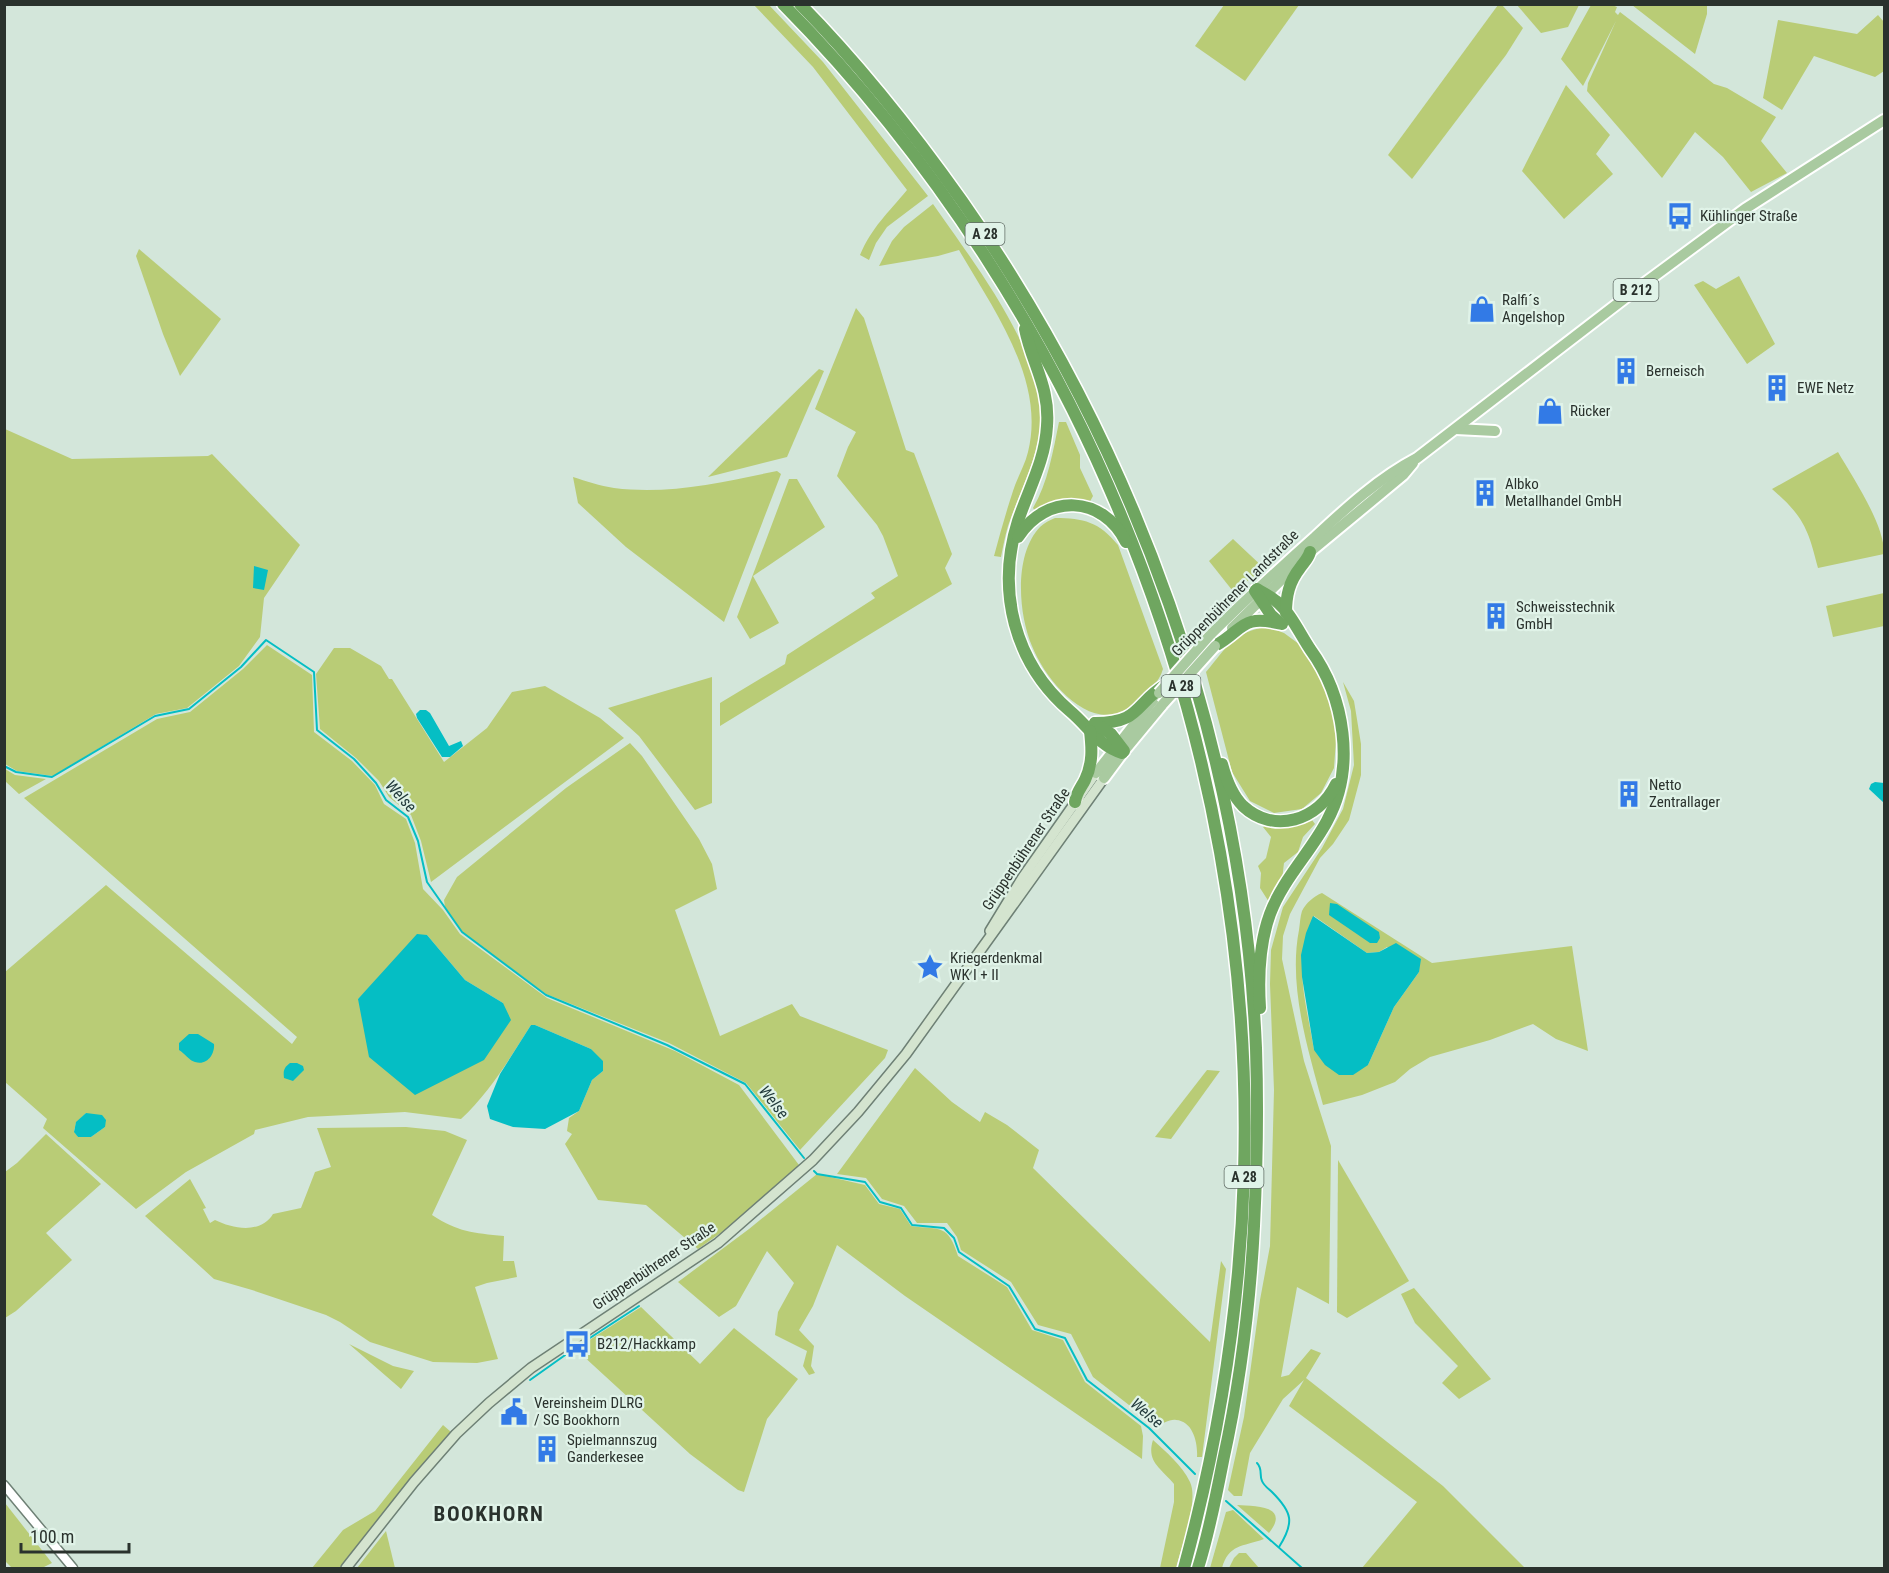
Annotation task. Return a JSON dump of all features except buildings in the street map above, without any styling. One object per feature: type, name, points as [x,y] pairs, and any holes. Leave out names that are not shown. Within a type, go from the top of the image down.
[{"type":"highway","name":"A 28","points":[[783,4],[908,148],[974,241],[1040,347],[1116,502],[1151,592],[1192,726],[1215,825],[1226,884],[1236,962],[1242,1035],[1244,1172],[1242,1233],[1222,1403],[1209,1473],[1184,1569]]},
{"type":"highway","name":"A 28","points":[[800,4],[855,65],[924,149],[985,234],[1051,341],[1126,493],[1171,609],[1208,733],[1240,893],[1256,1044],[1257,1164],[1248,1308],[1231,1425],[1212,1516],[1198,1569]]},
{"type":"highway","points":[[1022,316],[1027,341],[1043,381],[1047,425],[1039,471],[1018,521],[1012,546],[1009,589],[1011,609],[1020,644],[1038,677],[1075,714],[1092,727],[1111,734],[1119,750]]},
{"type":"highway","points":[[1012,546],[1025,526],[1050,508],[1073,505],[1096,511],[1108,519],[1124,537],[1143,585],[1151,592]]},
{"type":"highway","points":[[1284,619],[1286,597],[1291,581],[1309,558],[1310,552]]},
{"type":"highway","points":[[1256,1044],[1261,1030],[1260,962],[1270,915],[1287,881],[1328,820],[1336,800],[1343,760],[1342,728],[1338,707],[1323,668],[1301,637],[1284,619],[1271,615],[1260,594]]},
{"type":"highway","points":[[1212,640],[1245,624],[1284,619]]},
{"type":"highway","points":[[1092,727],[1124,720],[1141,708],[1161,688]]},
{"type":"highway","points":[[1075,802],[1091,760],[1092,727]]},
{"type":"highway","points":[[1208,733],[1217,744],[1222,766],[1234,795],[1243,806],[1256,815],[1270,820],[1286,821],[1300,818],[1321,807],[1330,796],[1343,760]]},
{"type":"main road","name":"Grüppenbührener Landstraße","points":[[1100,776],[1161,688],[1260,594],[1340,513],[1397,469],[1417,458],[1456,429],[1638,288],[1745,209],[1884,120]]},
{"type":"main road","points":[[1456,429],[1495,431]]},
{"type":"main road","name":"Grüppenbührener Landstraße","points":[[1260,594],[1403,475],[1417,458]]},
{"type":"main road","name":"Grüppenbührener Landstraße","points":[[1119,750],[1162,705],[1212,640]]},
{"type":"main road","name":"Grüppenbührener Straße","points":[[984,943],[1023,877],[1075,802],[1100,776]]},
{"type":"main road","name":"Grüppenbührener Straße","points":[[346,1569],[414,1482],[456,1434],[489,1403],[531,1368],[718,1243],[813,1160],[883,1083],[984,943],[1001,923],[1100,776]]},
{"type":"street","points":[[4,1485],[74,1569]]},
{"type":"green space","points":[[754,5],[769,5],[823,62],[928,196],[887,227],[876,243],[869,260],[860,255],[865,245],[881,221],[907,190],[813,67]]},
{"type":"green space","points":[[1224,5],[1299,5],[1245,81],[1195,46]]},
{"type":"green space","points":[[1498,5],[1502,5],[1523,28],[1506,55],[1412,179],[1388,155]]},
{"type":"green space","points":[[1517,5],[1579,5],[1568,27],[1541,33]]},
{"type":"green space","points":[[1591,5],[1617,7],[1615,12],[1618,15],[1620,12],[1714,84],[1727,88],[1776,117],[1761,141],[1787,173],[1751,192],[1723,157],[1695,132],[1662,178],[1587,91],[1588,83],[1616,21],[1583,86],[1561,59]]},
{"type":"green space","points":[[1632,5],[1707,5],[1707,14],[1695,54]]},
{"type":"green space","points":[[1878,15],[1884,22],[1884,71],[1875,77],[1814,56],[1782,110],[1763,98],[1778,20],[1857,34]]},
{"type":"green space","points":[[1566,85],[1610,135],[1596,154],[1613,174],[1564,219],[1522,171]]},
{"type":"green space","points":[[933,204],[1002,306],[1030,363],[1038,391],[1041,417],[1037,445],[1029,473],[1008,526],[1001,557],[994,556],[1013,491],[1027,457],[1032,425],[1030,398],[1013,346],[959,250],[879,266],[892,241],[904,227]]},
{"type":"green space","points":[[139,249],[221,319],[180,376],[136,256]]},
{"type":"green space","points":[[1739,276],[1775,344],[1747,364],[1694,285],[1703,281],[1716,289]]},
{"type":"green space","points":[[856,308],[864,318],[906,450],[914,453],[952,554],[945,568],[952,584],[720,726],[720,703],[785,664],[787,655],[875,598],[871,593],[898,576],[877,525],[837,476],[856,432],[815,409]]},
{"type":"green space","points":[[819,369],[824,371],[787,457],[708,477]]},
{"type":"green space","points":[[1059,422],[1066,422],[1080,455],[1080,468],[1093,496],[1087,507],[1036,512],[1033,508],[1046,477]]},
{"type":"green space","points":[[5,429],[72,459],[208,456],[212,454],[300,545],[264,598],[260,637],[239,666],[187,708],[156,714],[53,776],[17,771],[5,764]]},
{"type":"green space","points":[[1838,452],[1874,516],[1883,542],[1884,554],[1818,568],[1811,543],[1798,515],[1772,489]]},
{"type":"green space","points":[[777,471],[781,474],[724,622],[626,547],[578,503],[573,477],[614,488],[656,490],[696,486]]},
{"type":"green space","points":[[789,479],[797,479],[825,527],[753,576],[779,623],[750,639],[737,617]]},
{"type":"green space","points":[[1055,518],[1083,520],[1097,526],[1118,545],[1163,669],[1153,686],[1138,701],[1122,712],[1106,715],[1090,712],[1075,703],[1049,676],[1039,661],[1027,633],[1022,601],[1022,568],[1032,539],[1040,527]]},
{"type":"green space","points":[[1233,539],[1266,570],[1232,590],[1209,561]]},
{"type":"green space","points":[[1884,593],[1884,626],[1833,637],[1826,606]]},
{"type":"green space","points":[[1268,627],[1284,633],[1299,644],[1323,682],[1337,726],[1334,768],[1321,793],[1302,809],[1274,813],[1250,801],[1232,772],[1206,672],[1239,636]]},
{"type":"green space","points":[[267,645],[312,675],[314,732],[352,761],[375,785],[384,804],[406,819],[415,843],[423,889],[443,910],[460,934],[547,998],[675,1051],[739,1085],[799,1165],[739,1220],[698,1249],[646,1205],[598,1200],[565,1144],[572,1134],[567,1131],[569,1118],[579,1111],[592,1080],[603,1071],[591,1049],[535,1025],[531,1025],[490,1086],[461,1119],[405,1112],[308,1117],[255,1130],[254,1134],[186,1172],[136,1209],[43,1128],[47,1119],[5,1082],[5,972],[106,885],[292,1044],[297,1037],[24,798],[157,719],[190,712],[243,669]],"holes":[[[427,935],[465,980],[503,1003],[358,999]],[[86,1113],[105,1127],[91,1137],[78,1137],[74,1131],[76,1123]]]},
{"type":"green space","points":[[334,648],[350,648],[381,666],[389,679],[392,679],[444,762],[487,728],[512,692],[545,686],[600,718],[624,738],[431,882],[421,841],[411,815],[389,797],[379,781],[356,758],[320,729],[316,674]]},
{"type":"green space","points":[[712,677],[712,803],[695,810],[639,736],[608,708]]},
{"type":"green space","points":[[1343,682],[1354,701],[1361,744],[1361,775],[1349,820],[1333,844],[1320,858],[1290,914],[1283,936],[1282,959],[1304,1061],[1331,1146],[1329,1304],[1297,1287],[1281,1377],[1289,1375],[1311,1349],[1321,1353],[1306,1378],[1443,1486],[1525,1568],[1362,1568],[1417,1502],[1289,1406],[1304,1380],[1283,1399],[1250,1453],[1242,1496],[1234,1496],[1228,1490],[1244,1417],[1270,1246],[1274,1090],[1271,950],[1283,907],[1322,848],[1343,809],[1354,765],[1351,711]]},
{"type":"green space","points":[[630,743],[642,756],[699,839],[712,864],[717,889],[675,910],[720,1036],[792,1004],[800,1016],[888,1050],[885,1058],[800,1150],[746,1083],[669,1043],[546,994],[462,932],[445,907],[444,900],[457,877],[566,788]]},
{"type":"green space","points":[[5,769],[15,775],[46,779],[19,794],[5,781]]},
{"type":"green space","points":[[1312,820],[1315,824],[1303,837],[1298,852],[1284,863],[1282,880],[1269,902],[1260,888],[1261,873],[1258,866],[1266,858],[1271,837],[1263,827],[1266,825],[1295,825]]},
{"type":"green space","points":[[1322,893],[1432,963],[1572,946],[1588,1051],[1556,1039],[1533,1024],[1490,1040],[1430,1057],[1410,1069],[1395,1082],[1362,1095],[1323,1105],[1301,1018],[1296,974],[1296,952],[1302,911],[1313,898]],"holes":[[[1314,916],[1367,953],[1379,952],[1387,947],[1419,972],[1394,1007],[1368,1065],[1314,1050],[1302,966],[1307,933]]]},
{"type":"green space","points":[[915,1068],[952,1102],[980,1122],[985,1112],[1007,1125],[1039,1150],[1033,1168],[1210,1342],[1221,1261],[1226,1269],[1202,1457],[1197,1457],[1197,1445],[1187,1424],[1174,1420],[1156,1426],[1093,1377],[1071,1334],[1038,1325],[1011,1282],[961,1250],[957,1237],[947,1223],[917,1223],[904,1206],[882,1199],[866,1178],[837,1174]]},
{"type":"green space","points":[[1207,1070],[1220,1071],[1171,1139],[1155,1137]]},
{"type":"green space","points":[[406,1127],[445,1131],[467,1140],[432,1215],[466,1231],[504,1236],[503,1261],[514,1261],[517,1277],[475,1287],[498,1359],[477,1363],[433,1362],[370,1342],[326,1315],[214,1279],[145,1216],[190,1179],[206,1208],[203,1209],[210,1223],[215,1220],[230,1226],[246,1228],[261,1225],[273,1214],[301,1208],[315,1172],[331,1167],[317,1128]]},
{"type":"green space","points":[[46,1134],[101,1184],[46,1233],[72,1260],[16,1311],[5,1318],[5,1172]]},
{"type":"green space","points":[[1338,1160],[1409,1281],[1347,1318],[1337,1312]]},
{"type":"green space","points":[[817,1174],[865,1185],[879,1204],[900,1209],[911,1226],[942,1230],[947,1234],[958,1256],[1007,1287],[1032,1330],[1063,1340],[1085,1382],[1141,1426],[1142,1459],[905,1296],[837,1245],[813,1306],[799,1330],[814,1346],[811,1366],[815,1373],[809,1375],[803,1366],[807,1351],[775,1335],[778,1312],[794,1283],[767,1251],[736,1306],[719,1317],[678,1282]]},
{"type":"green space","points":[[1414,1288],[1491,1379],[1459,1399],[1442,1383],[1458,1366],[1415,1323],[1401,1294]]},
{"type":"green space","points":[[641,1307],[700,1364],[734,1328],[798,1379],[767,1419],[744,1492],[738,1490],[690,1454],[577,1348]]},
{"type":"green space","points":[[349,1344],[393,1366],[414,1371],[401,1389]]},
{"type":"green space","points":[[443,1425],[451,1432],[339,1568],[312,1568],[343,1530],[375,1511]]},
{"type":"green space","points":[[1153,1440],[1183,1470],[1192,1490],[1191,1512],[1176,1568],[1160,1568],[1174,1502],[1174,1484],[1153,1459],[1151,1448]]},
{"type":"green space","points":[[5,1503],[52,1563],[42,1568],[12,1568],[5,1561]]},
{"type":"green space","points":[[1237,1505],[1260,1507],[1273,1512],[1276,1517],[1275,1524],[1269,1533]]},
{"type":"green space","points":[[1233,1510],[1264,1539],[1233,1550],[1228,1554],[1222,1568],[1210,1568],[1226,1512]]},
{"type":"green space","points":[[386,1531],[395,1568],[357,1568]]},
{"type":"green space","points":[[1239,1553],[1246,1553],[1259,1568],[1229,1568]]},
{"type":"water","points":[[254,566],[268,570],[264,590],[253,588]]},
{"type":"water","points":[[420,710],[430,713],[449,746],[461,741],[463,746],[450,757],[442,757],[417,718],[416,714]]},
{"type":"water","points":[[1875,782],[1884,783],[1884,803],[1869,789]]},
{"type":"water","points":[[1330,903],[1337,904],[1379,932],[1380,938],[1377,943],[1370,943],[1329,915]]},
{"type":"water","points":[[1313,916],[1367,953],[1379,952],[1396,943],[1421,959],[1419,972],[1394,1007],[1368,1065],[1353,1075],[1339,1075],[1325,1065],[1314,1050],[1302,977],[1301,955]]},
{"type":"water","points":[[417,934],[427,935],[465,980],[503,1003],[511,1020],[484,1060],[415,1095],[369,1057],[358,999]]},
{"type":"water","points":[[531,1025],[591,1049],[603,1061],[603,1071],[592,1080],[579,1111],[545,1129],[513,1127],[490,1119],[487,1106],[500,1074]]},
{"type":"water","points":[[189,1034],[198,1034],[214,1044],[212,1055],[207,1061],[199,1063],[193,1061],[179,1050],[179,1043]]},
{"type":"water","points":[[290,1063],[303,1066],[304,1070],[293,1081],[284,1078],[284,1069]]},
{"type":"water","points":[[86,1113],[102,1115],[106,1120],[105,1127],[91,1137],[78,1137],[74,1132],[76,1122]]},
{"type":"waterway","name":"Welse","points":[[4,766],[16,772],[52,777],[155,716],[189,709],[241,667],[266,640],[314,672],[317,730],[354,759],[376,783],[386,800],[408,817],[418,841],[427,882],[462,932],[546,995],[667,1045],[745,1084],[804,1158]]},
{"type":"waterway","name":"Welse","points":[[814,1171],[817,1174],[865,1182],[880,1202],[901,1208],[912,1225],[944,1228],[954,1238],[959,1252],[1009,1286],[1035,1329],[1065,1338],[1087,1380],[1149,1428],[1195,1474]]},
{"type":"waterway","points":[[576,1347],[639,1306]]},
{"type":"waterway","points":[[530,1380],[568,1353]]},
{"type":"waterway","points":[[1257,1463],[1263,1483],[1279,1499],[1289,1518],[1287,1531],[1279,1547]]},
{"type":"waterway","name":"Welse","points":[[1226,1501],[1302,1568]]},
{"type":"place","name":"Kühlinger Straße","points":[[1680,216]]},
{"type":"place","name":"Ralfi´s Angelshop","points":[[1482,309]]},
{"type":"place","name":"Berneisch","points":[[1626,371]]},
{"type":"place","name":"EWE Netz","points":[[1777,388]]},
{"type":"place","name":"Rücker","points":[[1550,411]]},
{"type":"place","name":"Albko Metallhandel GmbH","points":[[1485,493]]},
{"type":"place","name":"Schweisstechnik GmbH","points":[[1496,616]]},
{"type":"place","name":"Netto Zentrallager","points":[[1629,794]]},
{"type":"place","name":"Kriegerdenkmal WK I + II","points":[[930,967]]},
{"type":"place","name":"B212/Hackkamp","points":[[577,1344]]},
{"type":"place","name":"Vereinsheim DLRG / SG Bookhorn","points":[[514,1412]]},
{"type":"place","name":"Spielmannszug Ganderkesee","points":[[547,1449]]},
{"type":"district","name":"BOOKHORN","points":[[489,1514]]}]
